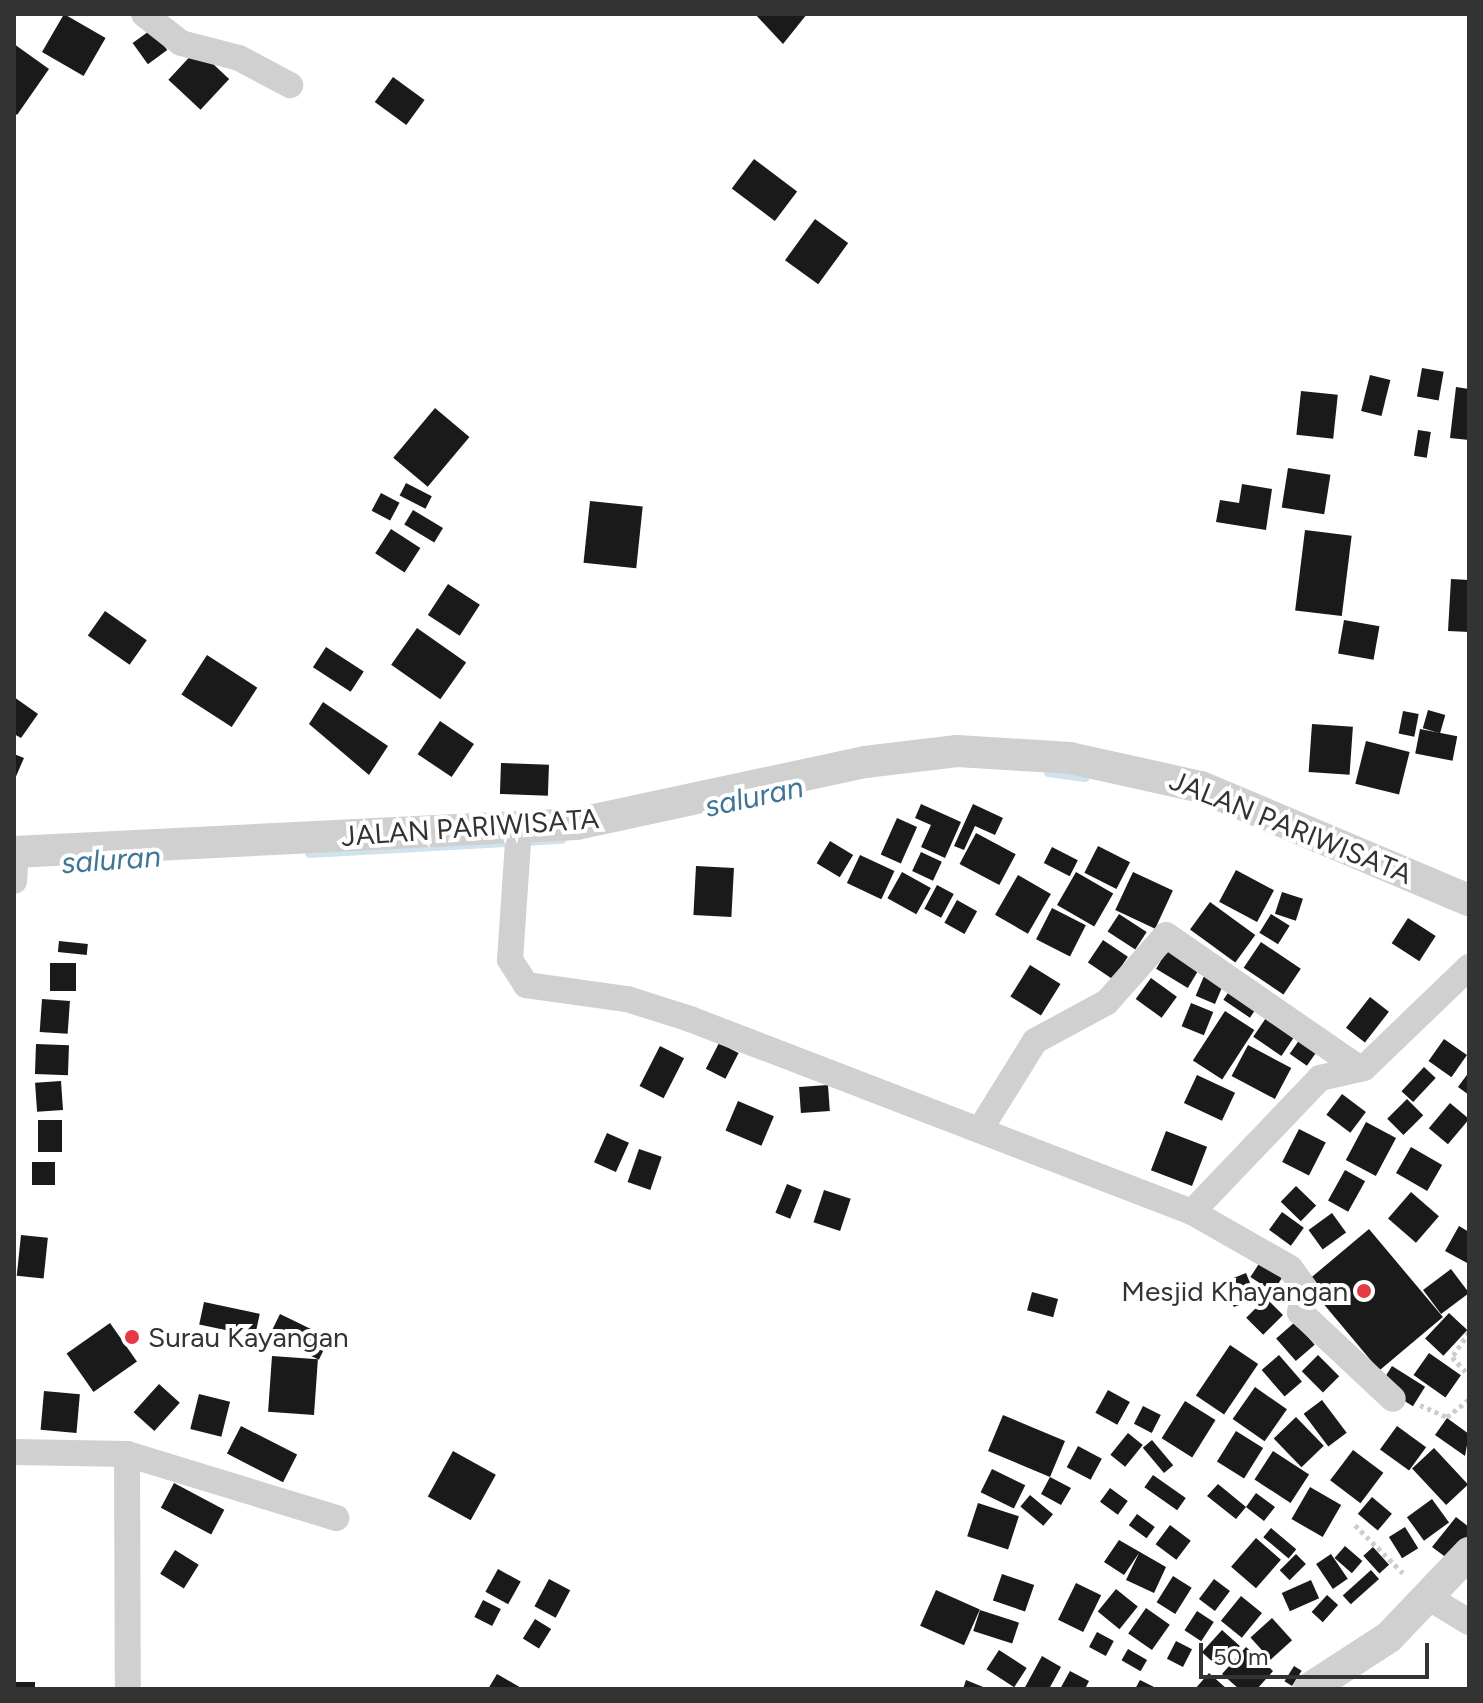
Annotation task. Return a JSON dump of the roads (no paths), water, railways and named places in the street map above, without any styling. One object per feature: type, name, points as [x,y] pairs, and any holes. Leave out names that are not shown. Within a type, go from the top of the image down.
[{"type":"street","points":[[144,14],[181,43],[239,58],[290,85]]},
{"type":"street","name":"JALAN PARIWISATA","points":[[15,865],[520,841],[576,824],[911,755],[1070,758],[1201,787],[1469,900]]},
{"type":"street","points":[[520,841],[510,960],[526,985],[627,999],[981,1128],[1192,1212],[1290,1268],[1305,1289],[1300,1312],[1393,1399]]},
{"type":"street","points":[[981,1128],[1035,1041],[1107,1002],[1166,935],[1360,1069]]},
{"type":"street","points":[[1192,1212],[1320,1078],[1360,1069],[1469,967]]},
{"type":"street","points":[[14,1452],[127,1454],[336,1518]]},
{"type":"street","points":[[127,1454],[128,1689]]},
{"type":"street","points":[[1309,1689],[1389,1637],[1469,1553]]},
{"type":"street","points":[[1426,1596],[1469,1622]]},
{"type":"waterway","name":"saluran","points":[[1048,772],[1085,777]]},
{"type":"waterway","name":"saluran","points":[[309,853],[562,839]]},
{"type":"place","name":"Mesjid Khayangan","points":[[1364,1291]]},
{"type":"place","name":"Surau Kayangan","points":[[132,1337]]}]
